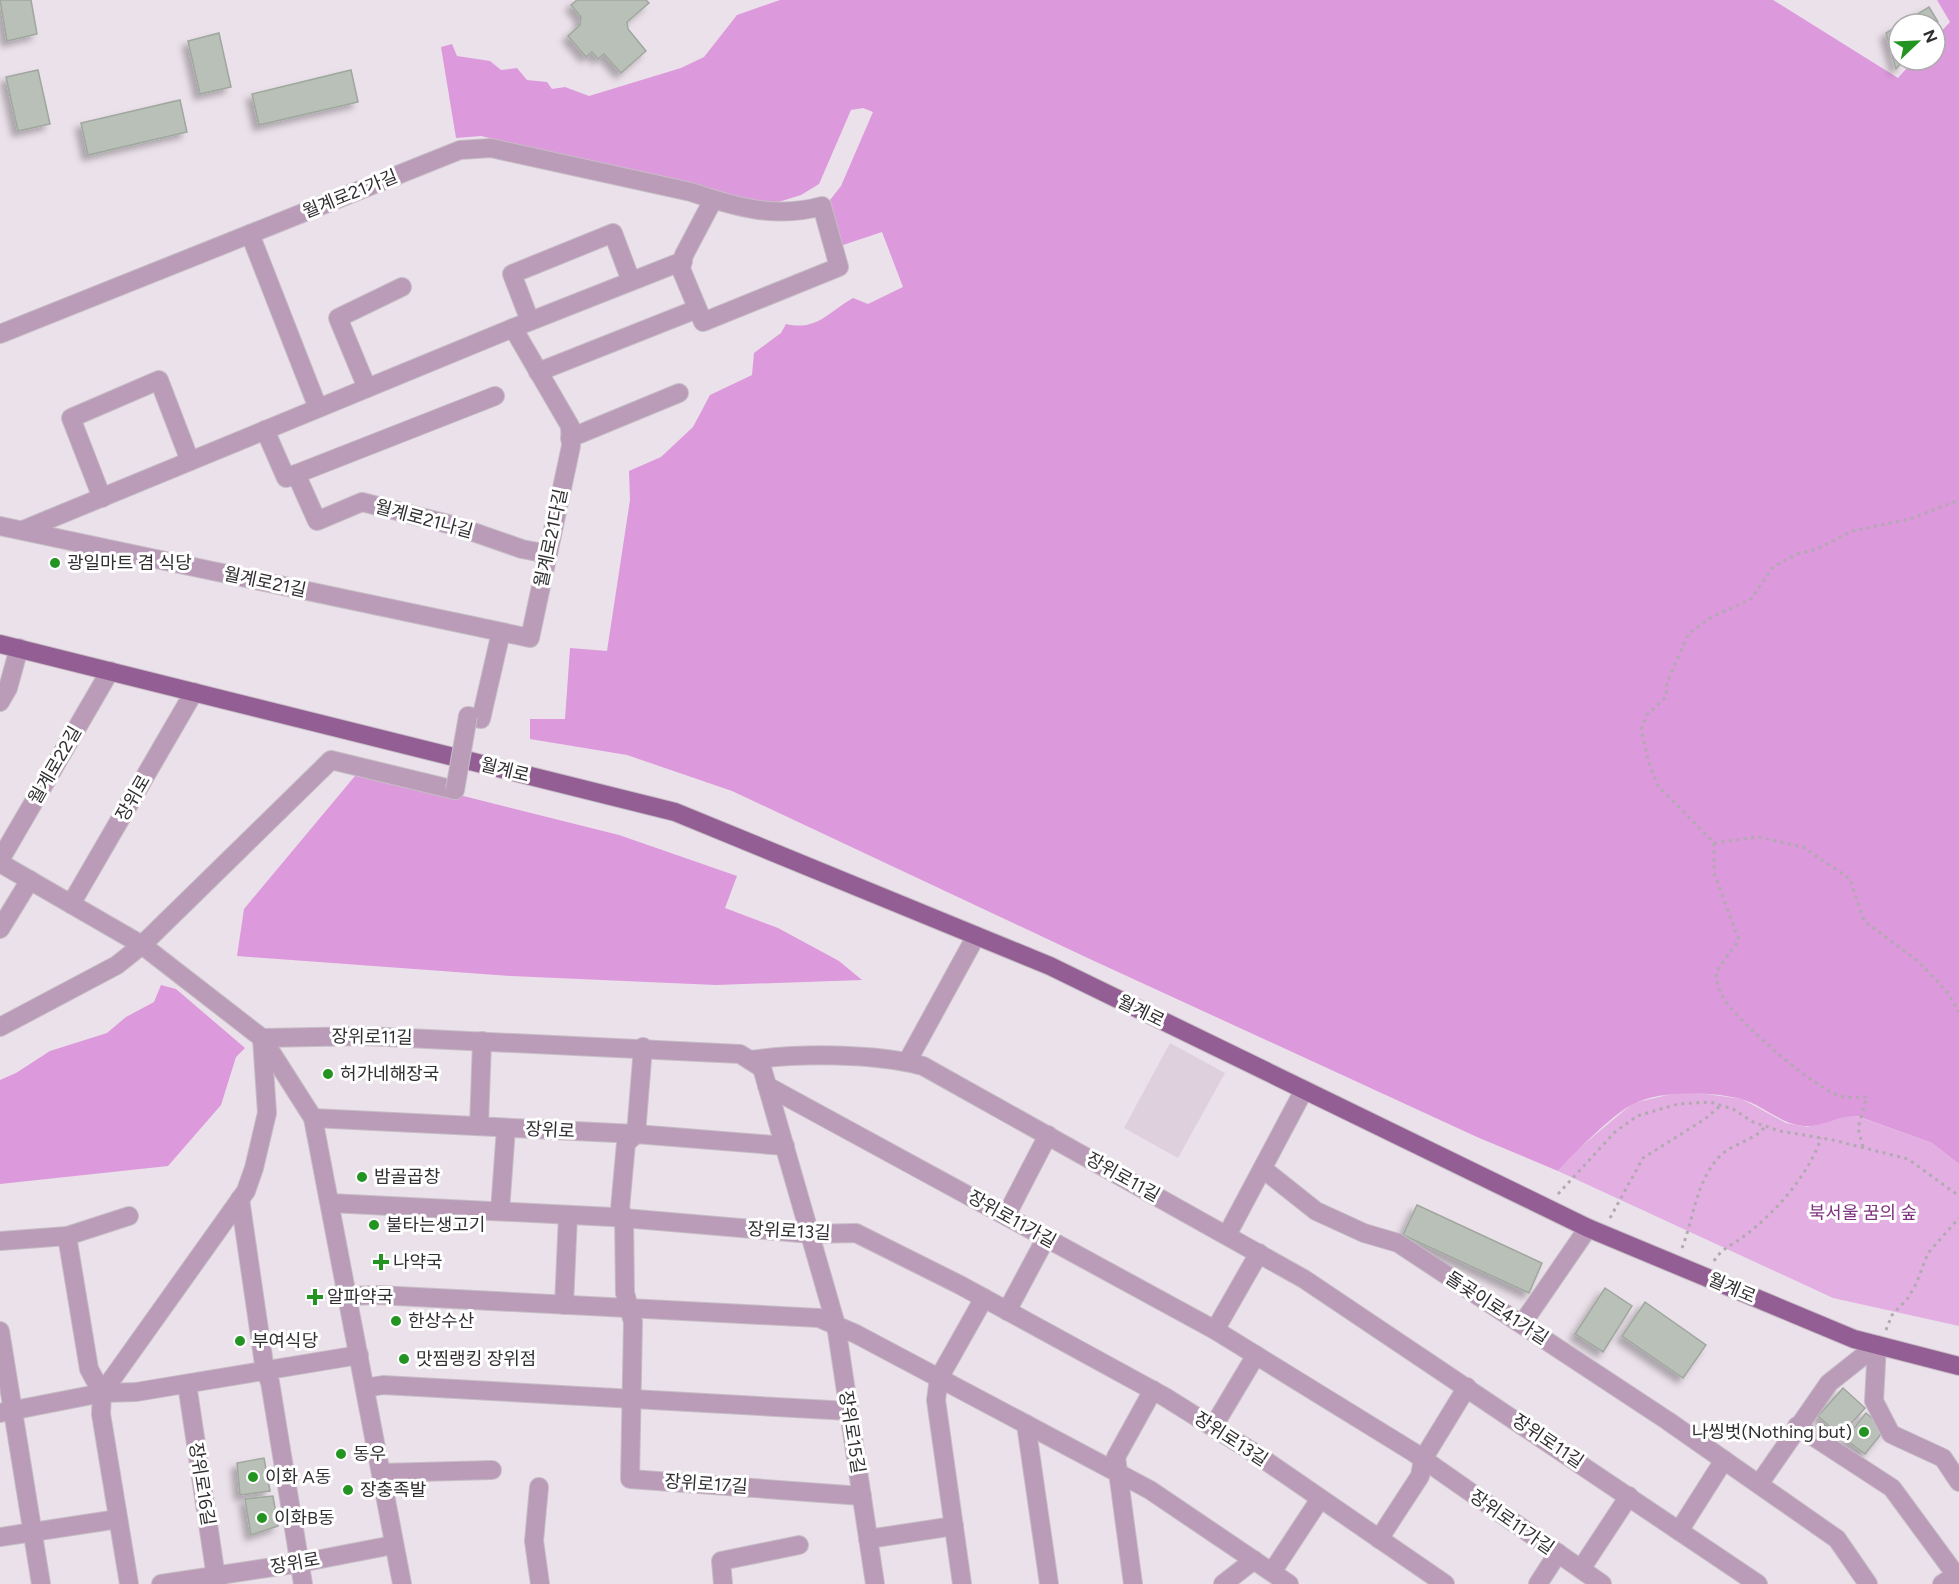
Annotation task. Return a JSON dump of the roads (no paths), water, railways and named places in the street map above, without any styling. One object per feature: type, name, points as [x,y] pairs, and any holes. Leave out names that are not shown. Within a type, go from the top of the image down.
[{"type":"main road","name":"월계로","points":[[0,644],[675,812],[1050,966],[1595,1230],[1854,1339],[1959,1366]]},
{"type":"street","name":"월계로21가길","points":[[0,334],[460,150],[491,148],[691,192],[732,206],[779,214],[822,206],[839,267],[703,322],[698,309]]},
{"type":"street","points":[[538,372],[698,309],[681,269],[713,200]]},
{"type":"street","points":[[530,321],[512,274],[613,233],[631,281]]},
{"type":"street","points":[[250,234],[318,408]]},
{"type":"street","points":[[22,530],[530,321],[683,261]]},
{"type":"street","points":[[367,388],[338,318],[402,287]]},
{"type":"street","name":"월계로21다길","points":[[513,328],[570,426],[570,438],[530,638]]},
{"type":"street","points":[[102,498],[71,418],[159,380],[190,461]]},
{"type":"street","points":[[570,438],[679,393]]},
{"type":"street","points":[[296,474],[495,396]]},
{"type":"street","name":"월계로21나길","points":[[265,430],[286,478],[296,474],[317,521],[362,502],[456,526],[522,549],[548,554]]},
{"type":"street","name":"월계로21길","points":[[0,525],[530,638]]},
{"type":"street","points":[[0,1027],[109,969],[142,945],[331,760],[455,790],[468,716],[481,719],[501,632]]},
{"type":"street","points":[[0,702],[9,688],[19,648]]},
{"type":"street","name":"월계로22길","points":[[0,861],[111,671]]},
{"type":"street","name":"장위로","points":[[71,904],[194,692]]},
{"type":"street","points":[[0,861],[142,945],[262,1038],[314,1118],[402,1584]]},
{"type":"street","points":[[0,929],[30,880]]},
{"type":"street","points":[[907,1062],[976,936]]},
{"type":"street","name":"장위로11길","points":[[262,1038],[366,1036],[644,1047],[740,1054],[750,1060],[781,1056],[907,1062],[923,1066],[1304,1279],[1758,1584]]},
{"type":"street","points":[[129,1584],[100,1414],[102,1393],[240,1199],[254,1168],[267,1113],[262,1038]]},
{"type":"street","points":[[479,1126],[482,1041]]},
{"type":"street","points":[[631,1398],[633,1322],[625,1293],[624,1218],[620,1209],[626,1143],[636,1134],[644,1047]]},
{"type":"street","points":[[750,1060],[762,1068],[836,1325]]},
{"type":"street","name":"장위로11가길","points":[[767,1086],[1215,1330],[1423,1459],[1602,1584]]},
{"type":"street","points":[[1227,1235],[1304,1090]]},
{"type":"street","name":"장위로","points":[[314,1118],[636,1134],[786,1146]]},
{"type":"street","points":[[500,1211],[506,1128]]},
{"type":"street","points":[[1006,1216],[1048,1135]]},
{"type":"street","name":"돌곶이로41가길","points":[[1263,1169],[1316,1211],[1364,1233],[1398,1243],[1759,1484],[1837,1539],[1868,1584]]},
{"type":"street","points":[[240,1199],[265,1371],[270,1382],[303,1584]]},
{"type":"street","name":"장위로13길","points":[[330,1203],[624,1218],[811,1234],[856,1233],[984,1298],[1153,1390],[1320,1498],[1444,1584]]},
{"type":"street","points":[[564,1305],[568,1215]]},
{"type":"street","points":[[0,1241],[68,1236],[129,1216]]},
{"type":"street","points":[[1522,1324],[1595,1230]]},
{"type":"street","points":[[68,1236],[89,1369],[102,1393]]},
{"type":"street","points":[[1007,1311],[1046,1238]]},
{"type":"street","points":[[1215,1330],[1259,1253]]},
{"type":"street","points":[[349,1296],[378,1295],[819,1318],[939,1378],[1150,1490],[1289,1584]]},
{"type":"street","points":[[962,1584],[936,1400],[939,1378],[984,1298]]},
{"type":"street","name":"장위로15길","points":[[836,1325],[875,1584]]},
{"type":"street","points":[[0,1331],[7,1412],[33,1532],[41,1584]]},
{"type":"street","points":[[1759,1484],[1797,1426],[1829,1383],[1880,1346]]},
{"type":"street","points":[[1880,1346],[1874,1401],[1890,1434],[1943,1458],[1959,1482]]},
{"type":"street","points":[[7,1412],[102,1393],[136,1392],[359,1355]]},
{"type":"street","points":[[1213,1427],[1256,1355]]},
{"type":"street","name":"장위로16길","points":[[187,1384],[217,1580]]},
{"type":"street","points":[[365,1388],[382,1385],[849,1411]]},
{"type":"street","points":[[1379,1539],[1420,1476],[1423,1459],[1467,1387]]},
{"type":"street","points":[[1133,1584],[1116,1472],[1116,1457],[1153,1390]]},
{"type":"street","name":"장위로17길","points":[[631,1398],[630,1479],[862,1496]]},
{"type":"street","points":[[1026,1424],[1049,1584]]},
{"type":"street","points":[[1797,1426],[1892,1488],[1956,1575],[1942,1584]]},
{"type":"street","points":[[1679,1530],[1724,1460]]},
{"type":"street","points":[[381,1473],[492,1470]]},
{"type":"street","points":[[539,1487],[534,1541],[540,1584]]},
{"type":"street","points":[[1581,1569],[1629,1496]]},
{"type":"street","points":[[1272,1572],[1320,1498]]},
{"type":"street","points":[[0,1537],[118,1519]]},
{"type":"street","points":[[868,1539],[954,1526]]},
{"type":"street","name":"장위로","points":[[161,1584],[217,1580],[393,1545]]},
{"type":"street","points":[[723,1584],[721,1561],[799,1545]]},
{"type":"street","points":[[1538,1584],[1558,1553]]},
{"type":"street","points":[[1223,1584],[1254,1560]]},
{"type":"place","name":"광일마트 겸 식당","points":[[55,563]]},
{"type":"place","name":"허가네해장국","points":[[328,1074]]},
{"type":"place","name":"밤골곱창","points":[[362,1177]]},
{"type":"place","name":"불타는생고기","points":[[374,1225]]},
{"type":"place","name":"나약국","points":[[381,1262]]},
{"type":"place","name":"알파약국","points":[[315,1297]]},
{"type":"place","name":"한상수산","points":[[396,1321]]},
{"type":"place","name":"부여식당","points":[[240,1341]]},
{"type":"place","name":"맛찜랭킹 장위점","points":[[404,1359]]},
{"type":"place","name":"나씽벗(Nothing but)","points":[[1864,1432]]},
{"type":"place","name":"동우","points":[[341,1454]]},
{"type":"place","name":"이화 A동","points":[[253,1477]]},
{"type":"place","name":"장충족발","points":[[348,1490]]},
{"type":"place","name":"이화B동","points":[[262,1518]]},
{"type":"park label","name":"북서울 꿈의 숲","points":[[1863,1213]]}]
